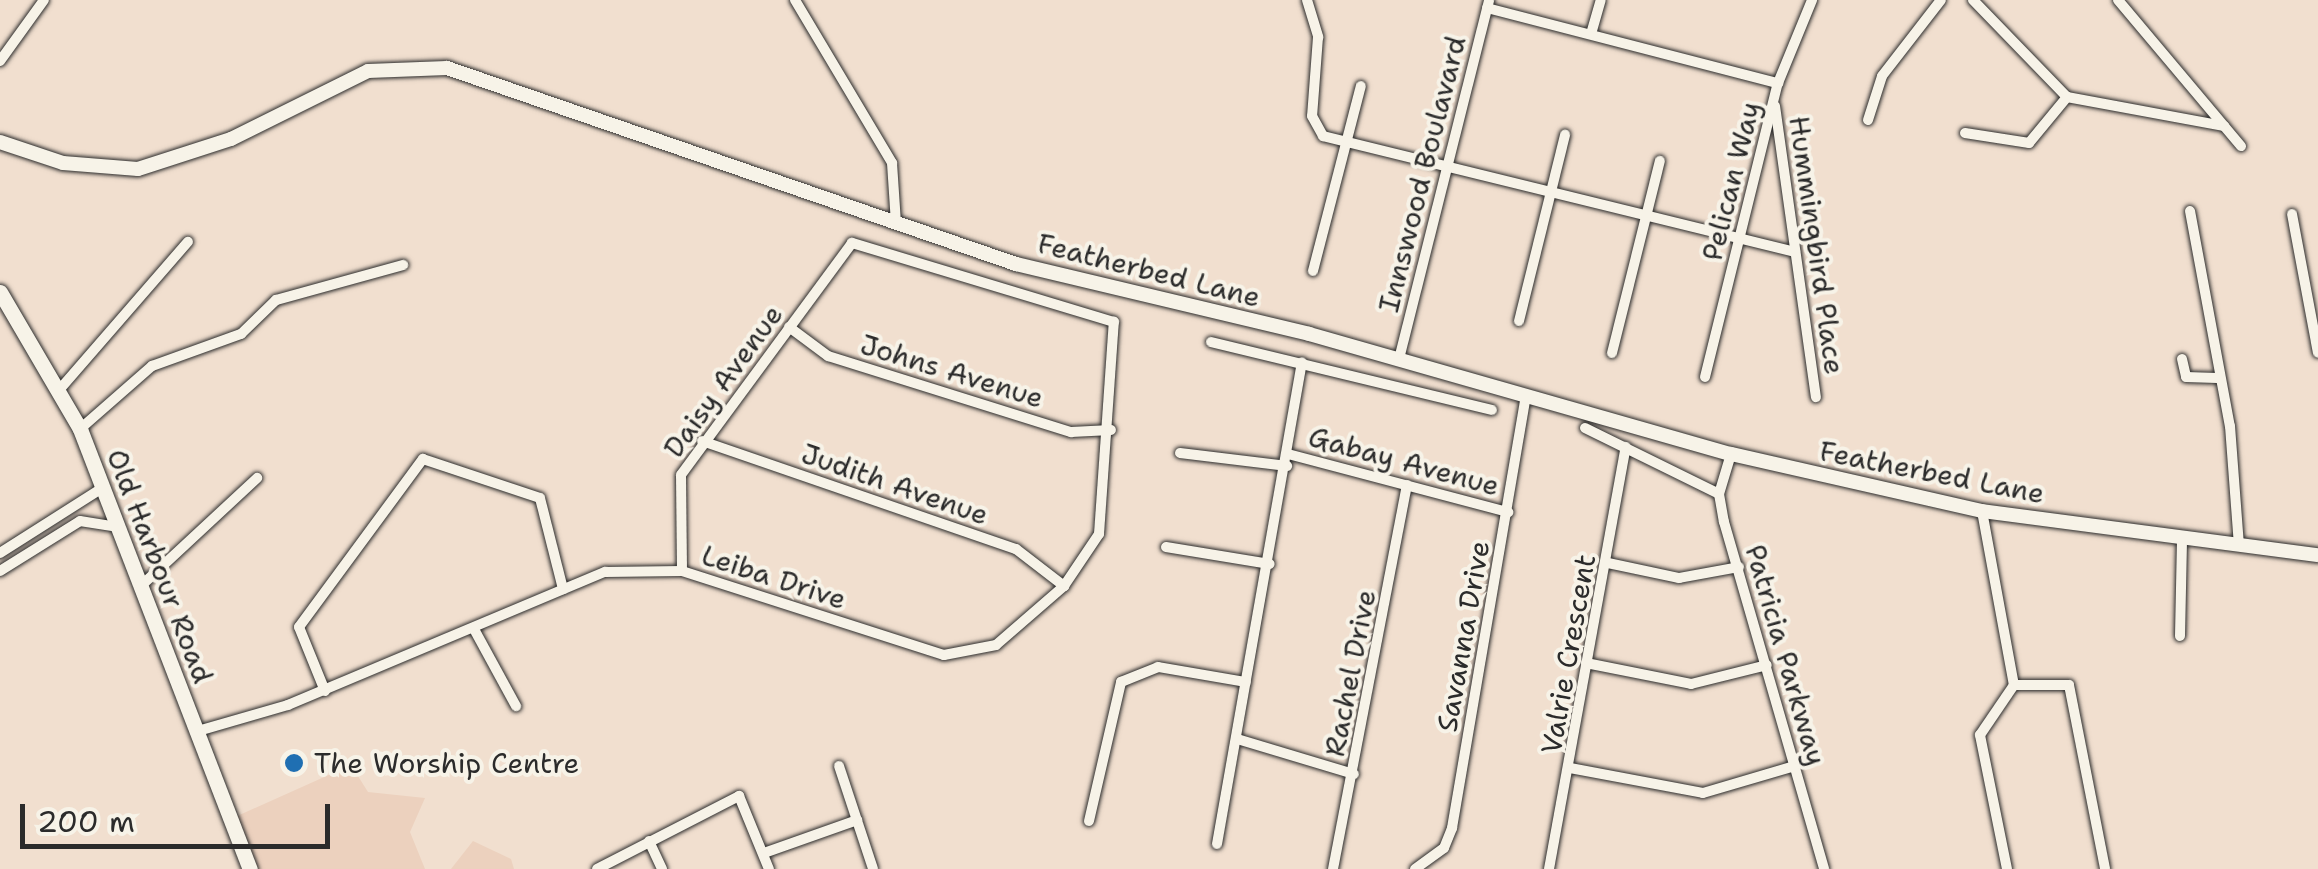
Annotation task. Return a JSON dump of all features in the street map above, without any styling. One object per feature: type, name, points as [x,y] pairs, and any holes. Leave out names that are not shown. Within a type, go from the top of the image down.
[{"type":"main road","name":"Featherbed Lane","points":[[0,142],[63,163],[138,169],[231,139],[368,71],[448,68],[985,254],[1399,359],[1731,454],[1982,511],[2318,555]]},
{"type":"main road","name":"Old Harbour Road","points":[[0,292],[60,389],[80,430],[143,584],[250,869]]},
{"type":"street","points":[[0,61],[44,0]]},
{"type":"street","points":[[796,0],[892,164],[896,224]]},
{"type":"street","points":[[1307,0],[1318,37],[1314,128],[1347,144],[1795,252]]},
{"type":"street","points":[[1591,34],[1601,0]]},
{"type":"street","name":"Pelican Way","points":[[1705,378],[1778,83],[1812,0]]},
{"type":"street","points":[[1868,120],[1882,76],[1941,0]]},
{"type":"street","points":[[1972,0],[2067,98],[2224,126]]},
{"type":"street","points":[[2118,0],[2242,146]]},
{"type":"street","points":[[1488,4],[1778,83]]},
{"type":"street","name":"Innswood Boulavard","points":[[1399,359],[1488,4]]},
{"type":"street","points":[[1314,271],[1361,86]]},
{"type":"street","points":[[1966,134],[2029,144],[2067,98]]},
{"type":"street","name":"Hummingbird Place","points":[[1774,100],[1816,397]]},
{"type":"street","points":[[1519,321],[1565,136]]},
{"type":"street","points":[[1612,353],[1660,161]]},
{"type":"street","points":[[2190,212],[2217,378],[2230,426],[2239,546]]},
{"type":"street","points":[[2292,214],[2318,353]]},
{"type":"street","points":[[60,389],[188,242]]},
{"type":"street","name":"Daisy Avenue","points":[[682,571],[682,475],[702,441],[789,327],[861,242],[976,276]]},
{"type":"street","points":[[976,276],[985,254]]},
{"type":"street","points":[[80,430],[152,366],[242,334],[276,300],[403,265]]},
{"type":"street","name":"Leiba Drive","points":[[198,731],[325,691],[605,572],[682,571],[944,655],[996,645],[1064,586],[1099,534],[1111,430],[1114,322],[976,276]]},
{"type":"street","name":"Johns Avenue","points":[[789,327],[828,356],[1071,432],[1111,430]]},
{"type":"street","points":[[1211,342],[1492,410]]},
{"type":"street","points":[[2182,359],[2186,377],[2217,378]]},
{"type":"street","points":[[1217,844],[1270,564],[1302,362]]},
{"type":"street","name":"Savanna Drive","points":[[1415,869],[1444,848],[1452,828],[1526,395]]},
{"type":"street","points":[[1585,428],[1719,494],[1731,454]]},
{"type":"street","name":"Judith Avenue","points":[[702,441],[1016,549],[1064,586]]},
{"type":"street","name":"Valrie Crescent","points":[[1549,869],[1608,563],[1626,447]]},
{"type":"street","name":"Gabay Avenue","points":[[1180,453],[1288,460],[1407,485],[1508,512]]},
{"type":"street","points":[[325,691],[299,627],[423,459],[540,498],[562,588]]},
{"type":"street","points":[[143,584],[257,478]]},
{"type":"street","name":"Rachel Drive","points":[[1333,869],[1407,485]]},
{"type":"street","points":[[0,554],[104,487]]},
{"type":"street","name":"Patricia Parkway","points":[[1719,494],[1820,868]]},
{"type":"street","points":[[1982,511],[2014,685],[1980,735],[2007,869]]},
{"type":"street","points":[[0,572],[80,520],[120,527]]},
{"type":"street","points":[[2180,636],[2182,540]]},
{"type":"street","points":[[1166,547],[1270,564]]},
{"type":"street","points":[[1608,563],[1679,578],[1739,567]]},
{"type":"street","points":[[474,629],[516,706]]},
{"type":"street","points":[[1586,663],[1691,684],[1767,665]]},
{"type":"street","points":[[1089,821],[1121,682],[1158,666],[1246,682]]},
{"type":"street","points":[[2014,685],[2069,685],[2105,869]]},
{"type":"street","points":[[1237,739],[1354,774]]},
{"type":"street","points":[[839,766],[873,869]]},
{"type":"street","points":[[1570,768],[1704,793],[1795,766]]},
{"type":"street","points":[[597,869],[739,796],[769,869]]},
{"type":"street","points":[[764,853],[857,820]]},
{"type":"street","points":[[649,841],[662,869]]},
{"type":"shaded area","points":[[351,765],[368,792],[425,798],[410,832],[425,869],[256,869],[235,817]]},
{"type":"shaded area","points":[[473,841],[511,859],[514,869],[451,869]]},
{"type":"place","name":"The Worship Centre","points":[[294,763]]}]
